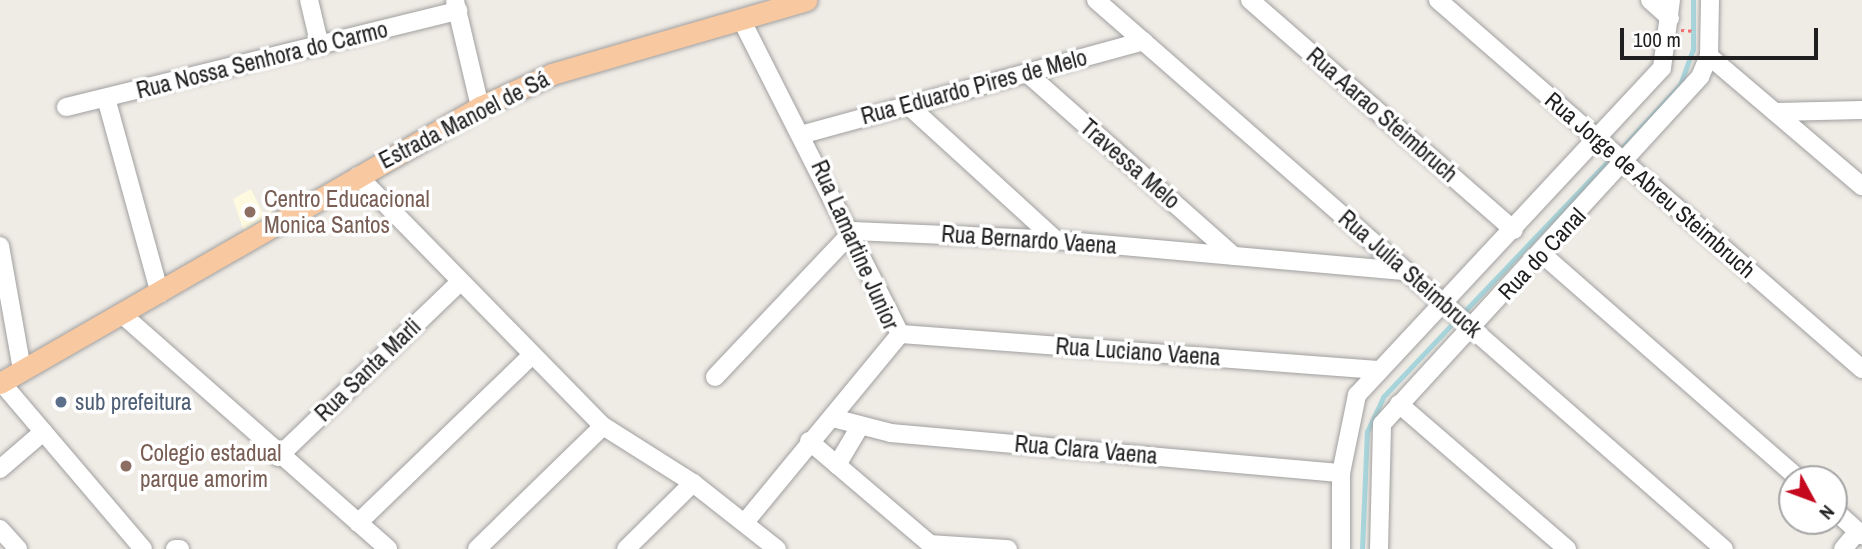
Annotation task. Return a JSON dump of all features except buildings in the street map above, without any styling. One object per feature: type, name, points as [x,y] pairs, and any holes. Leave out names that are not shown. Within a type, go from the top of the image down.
[{"type":"main road","name":"Estrada Manoel de Sá","points":[[0,382],[124,316],[358,176],[480,107],[552,74],[799,1]]},
{"type":"street","points":[[309,0],[320,46]]},
{"type":"street","name":"Rua Julia Steimbruck","points":[[1096,0],[1724,549]]},
{"type":"street","name":"Rua Aarao Steimbruch","points":[[1250,0],[1514,230]]},
{"type":"street","name":"Rua Jorge de Abreu Steimbruch","points":[[1438,0],[1862,369]]},
{"type":"street","points":[[1650,0],[1671,9]]},
{"type":"street","name":"Rua do Canal","points":[[1379,549],[1377,440],[1399,404],[1542,254],[1700,77],[1709,56],[1710,0]]},
{"type":"street","points":[[456,6],[480,107]]},
{"type":"street","name":"Rua Nossa Senhora do Carmo","points":[[66,107],[320,46],[456,6]]},
{"type":"street","name":"Rua do Canal","points":[[1341,549],[1341,473],[1347,420],[1376,370],[1446,305],[1599,141],[1662,68],[1671,9]]},
{"type":"street","name":"Rua Lamartine Junior","points":[[741,19],[853,231],[900,334],[833,418],[809,441],[746,521]]},
{"type":"street","name":"Rua Eduardo Pires de Melo","points":[[804,134],[1143,41]]},
{"type":"street","points":[[1709,56],[1862,186]]},
{"type":"street","name":"Travessa Melo","points":[[1027,73],[1234,256]]},
{"type":"street","points":[[106,98],[160,294]]},
{"type":"street","points":[[908,105],[1056,240]]},
{"type":"street","points":[[1774,112],[1862,110]]},
{"type":"street","points":[[358,176],[458,283],[603,426],[693,482],[746,521],[777,549]]},
{"type":"street","points":[[715,377],[853,231]]},
{"type":"street","name":"Rua Bernardo Vaena","points":[[853,231],[1056,240],[1406,271]]},
{"type":"street","points":[[0,246],[22,370]]},
{"type":"street","points":[[1542,254],[1782,465]]},
{"type":"street","name":"Rua Santa Marli","points":[[278,457],[458,283]]},
{"type":"street","points":[[124,316],[278,457],[388,549]]},
{"type":"street","name":"Rua Luciano Vaena","points":[[900,334],[1376,370]]},
{"type":"street","points":[[358,523],[531,356]]},
{"type":"street","points":[[0,382],[143,549]]},
{"type":"street","points":[[1399,404],[1567,549]]},
{"type":"street","name":"Rua Clara Vaena","points":[[833,418],[859,428],[1341,473]]},
{"type":"street","points":[[477,549],[603,426]]},
{"type":"street","points":[[837,465],[859,428]]},
{"type":"street","points":[[0,469],[43,432]]},
{"type":"street","points":[[809,441],[933,546],[1008,549]]},
{"type":"street","points":[[625,549],[693,482]]},
{"type":"street","points":[[0,529],[18,549]]},
{"type":"street","points":[[1843,549],[1860,533]]},
{"type":"shaded area","name":"Centro Educacional Monica Santos","points":[[251,189],[263,214],[271,210],[275,219],[246,238],[233,199]]},
{"type":"waterway","points":[[1619,151],[1680,85],[1693,50],[1693,0]]},
{"type":"waterway","points":[[1461,315],[1612,157]]},
{"type":"waterway","points":[[1362,549],[1367,432],[1383,397],[1455,321]]},
{"type":"place","name":"Centro Educacional Monica Santos","points":[[250,212]]},
{"type":"place","name":"sub prefeitura","points":[[61,402]]},
{"type":"place","name":"Colegio estadual parque amorim","points":[[126,466]]}]
